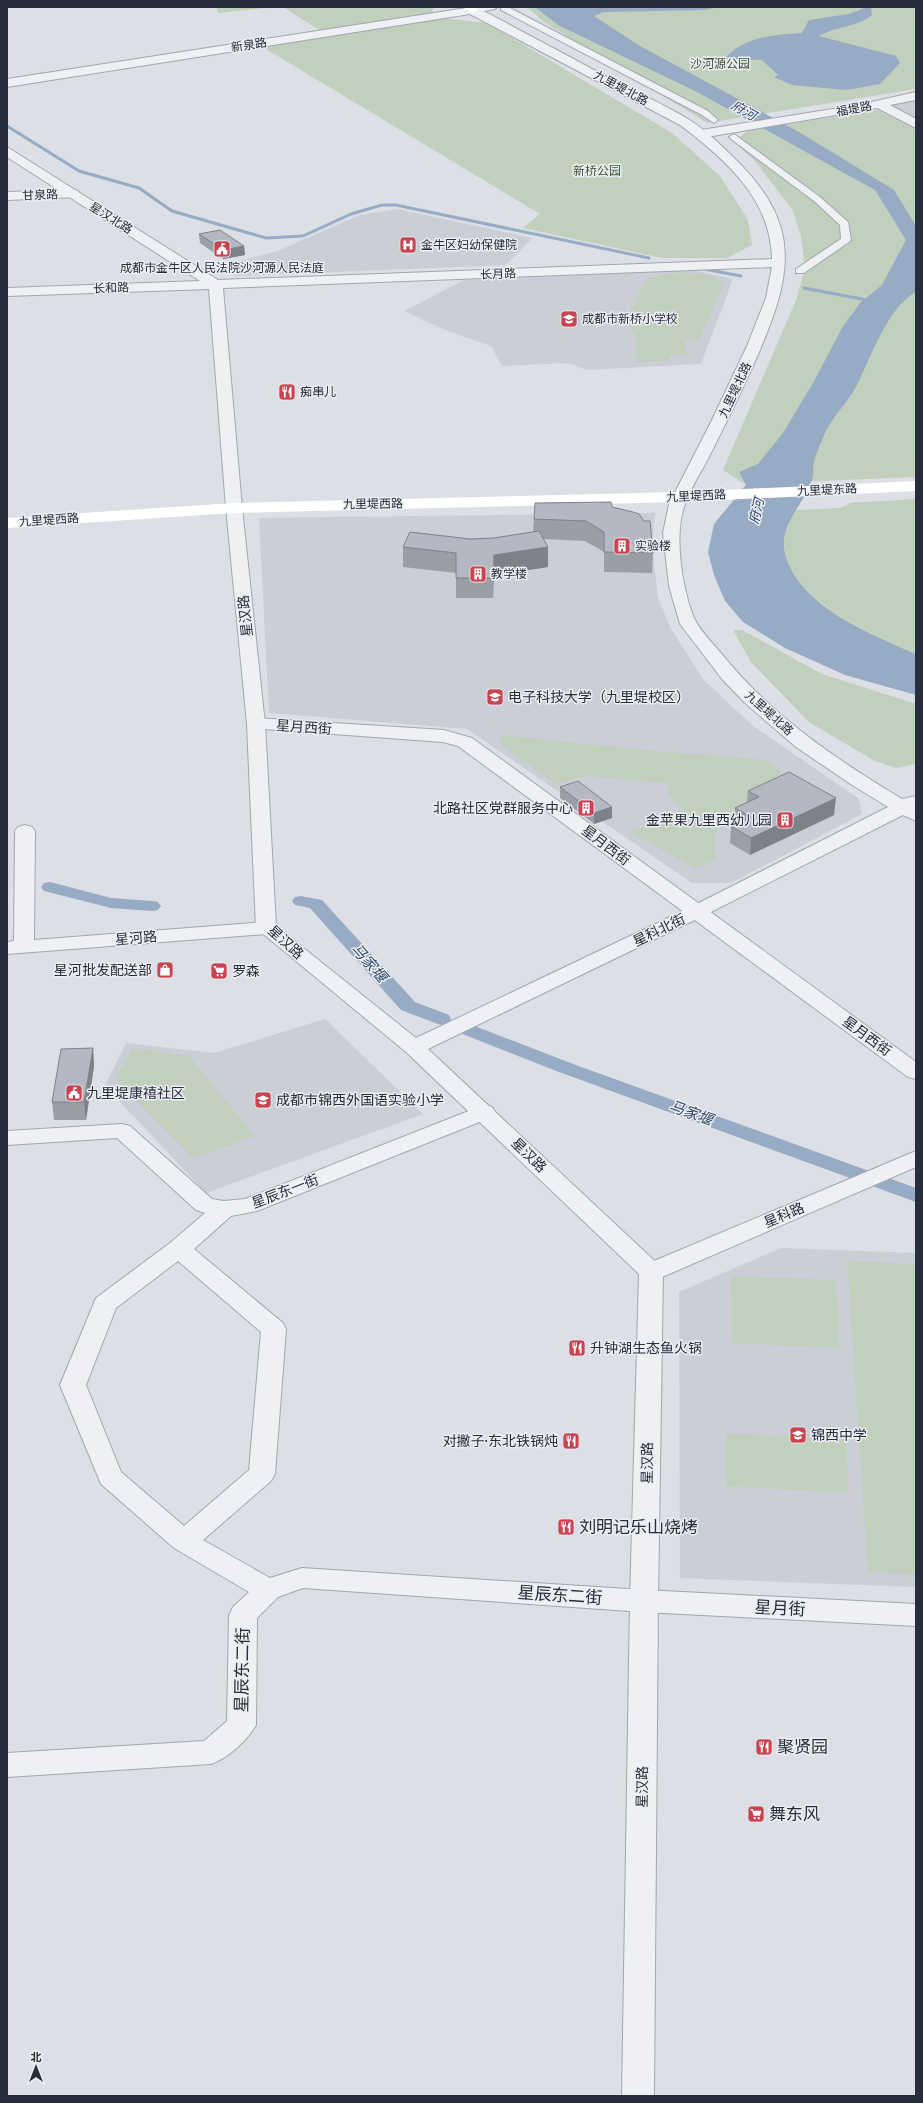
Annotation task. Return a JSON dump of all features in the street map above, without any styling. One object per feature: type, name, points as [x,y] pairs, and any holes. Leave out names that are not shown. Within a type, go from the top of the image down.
[{"type":"main road","name":"九里堤东路","points":[[734,500],[830,489],[916,486]]},
{"type":"main road","points":[[7,531],[235,512],[678,503],[734,500],[817,502],[916,496]]},
{"type":"main road","name":"九里堤西路","points":[[7,523],[235,512]]},
{"type":"street","name":"新泉路","points":[[7,83],[470,9],[491,7]]},
{"type":"street","points":[[504,8],[705,113],[714,120]]},
{"type":"street","name":"九里堤北路","points":[[470,9],[684,122],[701,134],[728,159],[761,196],[775,228],[780,262],[773,299],[747,366],[696,470],[678,503],[672,523],[673,570],[687,621],[723,670],[768,716],[825,760],[911,807]]},
{"type":"street","name":"福堤路","points":[[701,134],[792,120],[916,96]]},
{"type":"street","points":[[878,104],[916,124]]},
{"type":"street","points":[[734,137],[817,199],[845,224],[846,240],[800,271]]},
{"type":"street","name":"星汉北路","points":[[7,151],[216,284]]},
{"type":"street","name":"甘泉路","points":[[7,196],[73,194]]},
{"type":"street","name":"长月路","points":[[216,284],[780,262]]},
{"type":"street","name":"长和路","points":[[7,292],[216,284]]},
{"type":"street","name":"星汉路","points":[[216,284],[235,512],[256,724],[266,928],[414,1047],[651,1272],[644,1601],[638,2096]]},
{"type":"street","name":"星月西街","points":[[256,724],[444,736],[465,742],[489,758],[696,912],[916,1072]]},
{"type":"street","points":[[911,807],[903,792],[916,785]]},
{"type":"street","name":"星科北街","points":[[414,1047],[696,912],[886,817],[911,807]]},
{"type":"street","points":[[15,948],[15,895],[26,831]]},
{"type":"street","name":"星河路","points":[[15,948],[266,928]]},
{"type":"street","name":"星辰东一街","points":[[7,1138],[122,1131],[204,1205],[224,1210],[249,1206],[484,1112]]},
{"type":"street","name":"星科路","points":[[651,1272],[916,1158]]},
{"type":"street","points":[[224,1210],[179,1249],[105,1304],[73,1385],[110,1477],[184,1541],[268,1590]]},
{"type":"street","points":[[179,1249],[274,1328],[262,1474],[184,1541]]},
{"type":"street","name":"星辰东二街","points":[[7,1765],[212,1752],[241,1725],[243,1615],[268,1590],[302,1578],[644,1601]]},
{"type":"street","name":"星月街","points":[[644,1601],[916,1616]]},
{"type":"shaded area","points":[[916,98],[916,120],[891,107],[892,105]]},
{"type":"shaded area","name":"金牛区妇幼保健院","points":[[397,209],[532,238],[506,265],[237,276],[222,265],[275,252],[360,215]]},
{"type":"shaded area","name":"成都市新桥小学校","points":[[692,270],[733,279],[701,364],[587,370],[568,363],[502,366],[491,346],[445,330],[404,311],[464,280]]},
{"type":"shaded area","name":"电子科技大学（九里堤校区）","points":[[655,513],[652,548],[658,598],[671,629],[704,680],[752,725],[859,799],[862,814],[731,883],[692,883],[467,729],[269,713],[259,518]]},
{"type":"shaded area","name":"成都市锦西外国语实验小学","points":[[325,1019],[423,1114],[206,1193],[105,1086],[126,1043],[214,1053]]},
{"type":"shaded area","name":"锦西中学","points":[[781,1248],[916,1253],[916,1587],[680,1578],[679,1292]]},
{"type":"green space","points":[[216,7],[275,7],[219,13]]},
{"type":"green space","name":"新桥公园","points":[[283,7],[435,7],[432,11],[443,18],[487,23],[672,133],[720,176],[748,220],[752,245],[727,258],[662,258],[523,228],[540,214],[261,46],[326,34]]},
{"type":"green space","name":"沙河源公园","points":[[527,7],[916,7],[916,89],[707,123],[544,22]]},
{"type":"green space","points":[[877,110],[916,129],[916,477],[745,484],[723,470],[796,300],[805,268],[801,236],[792,209],[753,159],[734,142],[748,130]]},
{"type":"green space","points":[[682,272],[708,275],[724,283],[699,340],[685,339],[687,355],[670,355],[669,361],[637,362],[635,335],[626,319],[647,278]]},
{"type":"green space","points":[[916,499],[916,654],[874,635],[826,607],[806,590],[792,571],[784,549],[787,526],[796,510],[841,508],[850,503]]},
{"type":"green space","points":[[733,630],[742,630],[822,674],[916,704],[916,764],[896,768],[873,760],[809,722],[751,662]]},
{"type":"green space","points":[[499,735],[656,751],[768,760],[783,773],[748,791],[754,801],[731,810],[739,820],[715,831],[715,860],[695,868],[629,832],[685,812],[669,795],[668,783],[585,776],[555,784],[502,745]]},
{"type":"green space","points":[[133,1048],[190,1057],[255,1136],[193,1158],[115,1079]]},
{"type":"green space","points":[[847,1261],[916,1264],[916,1574],[868,1572]]},
{"type":"green space","points":[[731,1276],[836,1280],[839,1348],[732,1343]]},
{"type":"green space","points":[[726,1434],[846,1439],[849,1493],[726,1486]]},
{"type":"water","name":"府河","points":[[535,7],[718,7],[705,10],[604,12],[594,16],[640,46],[799,132],[894,190],[916,226],[916,292],[906,299],[888,321],[874,347],[857,385],[825,433],[814,461],[812,479],[808,489],[792,516],[785,535],[784,546],[786,557],[794,575],[807,591],[822,605],[860,628],[916,654],[916,695],[845,675],[785,648],[743,622],[725,601],[714,575],[708,552],[714,524],[746,485],[739,472],[758,464],[783,433],[813,383],[842,328],[860,303],[882,285],[906,240],[875,190],[697,92],[558,25]]},
{"type":"water","points":[[867,7],[871,7],[872,15],[866,19],[853,25],[832,30],[819,36],[896,56],[900,63],[880,84],[846,90],[792,85],[774,77],[778,75],[762,60],[735,59],[726,57],[743,45],[761,38],[802,33],[809,20],[849,14]]},
{"type":"building","points":[[220,230],[244,246],[223,250],[199,234]]},
{"type":"building","points":[[611,502],[612,507],[639,514],[644,521],[650,521],[653,553],[604,552],[604,532],[586,521],[534,519],[535,503]]},
{"type":"building","points":[[539,531],[548,547],[494,555],[493,578],[456,578],[456,553],[403,547],[410,532],[470,539],[494,538]]},
{"type":"building","points":[[789,772],[836,798],[751,838],[731,826],[751,817],[735,808],[759,797],[748,791]]},
{"type":"building","points":[[578,781],[612,807],[594,813],[560,787]]},
{"type":"building","points":[[93,1048],[84,1102],[52,1102],[61,1049]]},
{"type":"waterway","points":[[7,126],[79,171],[139,188],[172,211],[266,238],[303,236],[351,214],[382,205],[396,205],[649,258]]},
{"type":"waterway","points":[[704,269],[741,276]]},
{"type":"waterway","points":[[804,288],[872,301]]},
{"type":"waterway","name":"马家堰","points":[[50,887],[111,903],[152,906]]},
{"type":"waterway","name":"马家堰","points":[[301,901],[316,904],[408,1006],[442,1019]]},
{"type":"waterway","name":"马家堰","points":[[467,1029],[566,1068],[916,1195]]},
{"type":"place","name":"金牛区妇幼保健院","points":[[408,245]]},
{"type":"place","name":"成都市金牛区人民法院沙河源人民法庭","points":[[222,249]]},
{"type":"place","name":"成都市新桥小学校","points":[[569,319]]},
{"type":"place","name":"痴串儿","points":[[287,392]]},
{"type":"place","name":"实验楼","points":[[622,546]]},
{"type":"place","name":"教学楼","points":[[478,574]]},
{"type":"place","name":"电子科技大学（九里堤校区）","points":[[495,697]]},
{"type":"place","name":"北路社区党群服务中心","points":[[586,808]]},
{"type":"place","name":"金苹果九里西幼儿园","points":[[785,820]]},
{"type":"place","name":"星河批发配送部","points":[[165,970]]},
{"type":"place","name":"罗森","points":[[219,971]]},
{"type":"place","name":"九里堤康禧社区","points":[[74,1093]]},
{"type":"place","name":"成都市锦西外国语实验小学","points":[[263,1100]]},
{"type":"place","name":"升钟湖生态鱼火锅","points":[[577,1348]]},
{"type":"place","name":"锦西中学","points":[[798,1435]]},
{"type":"place","name":"对撇子·东北铁锅炖","points":[[571,1441]]},
{"type":"place","name":"刘明记乐山烧烤","points":[[566,1527]]},
{"type":"place","name":"聚贤园","points":[[764,1747]]},
{"type":"place","name":"舞东风","points":[[756,1814]]}]
